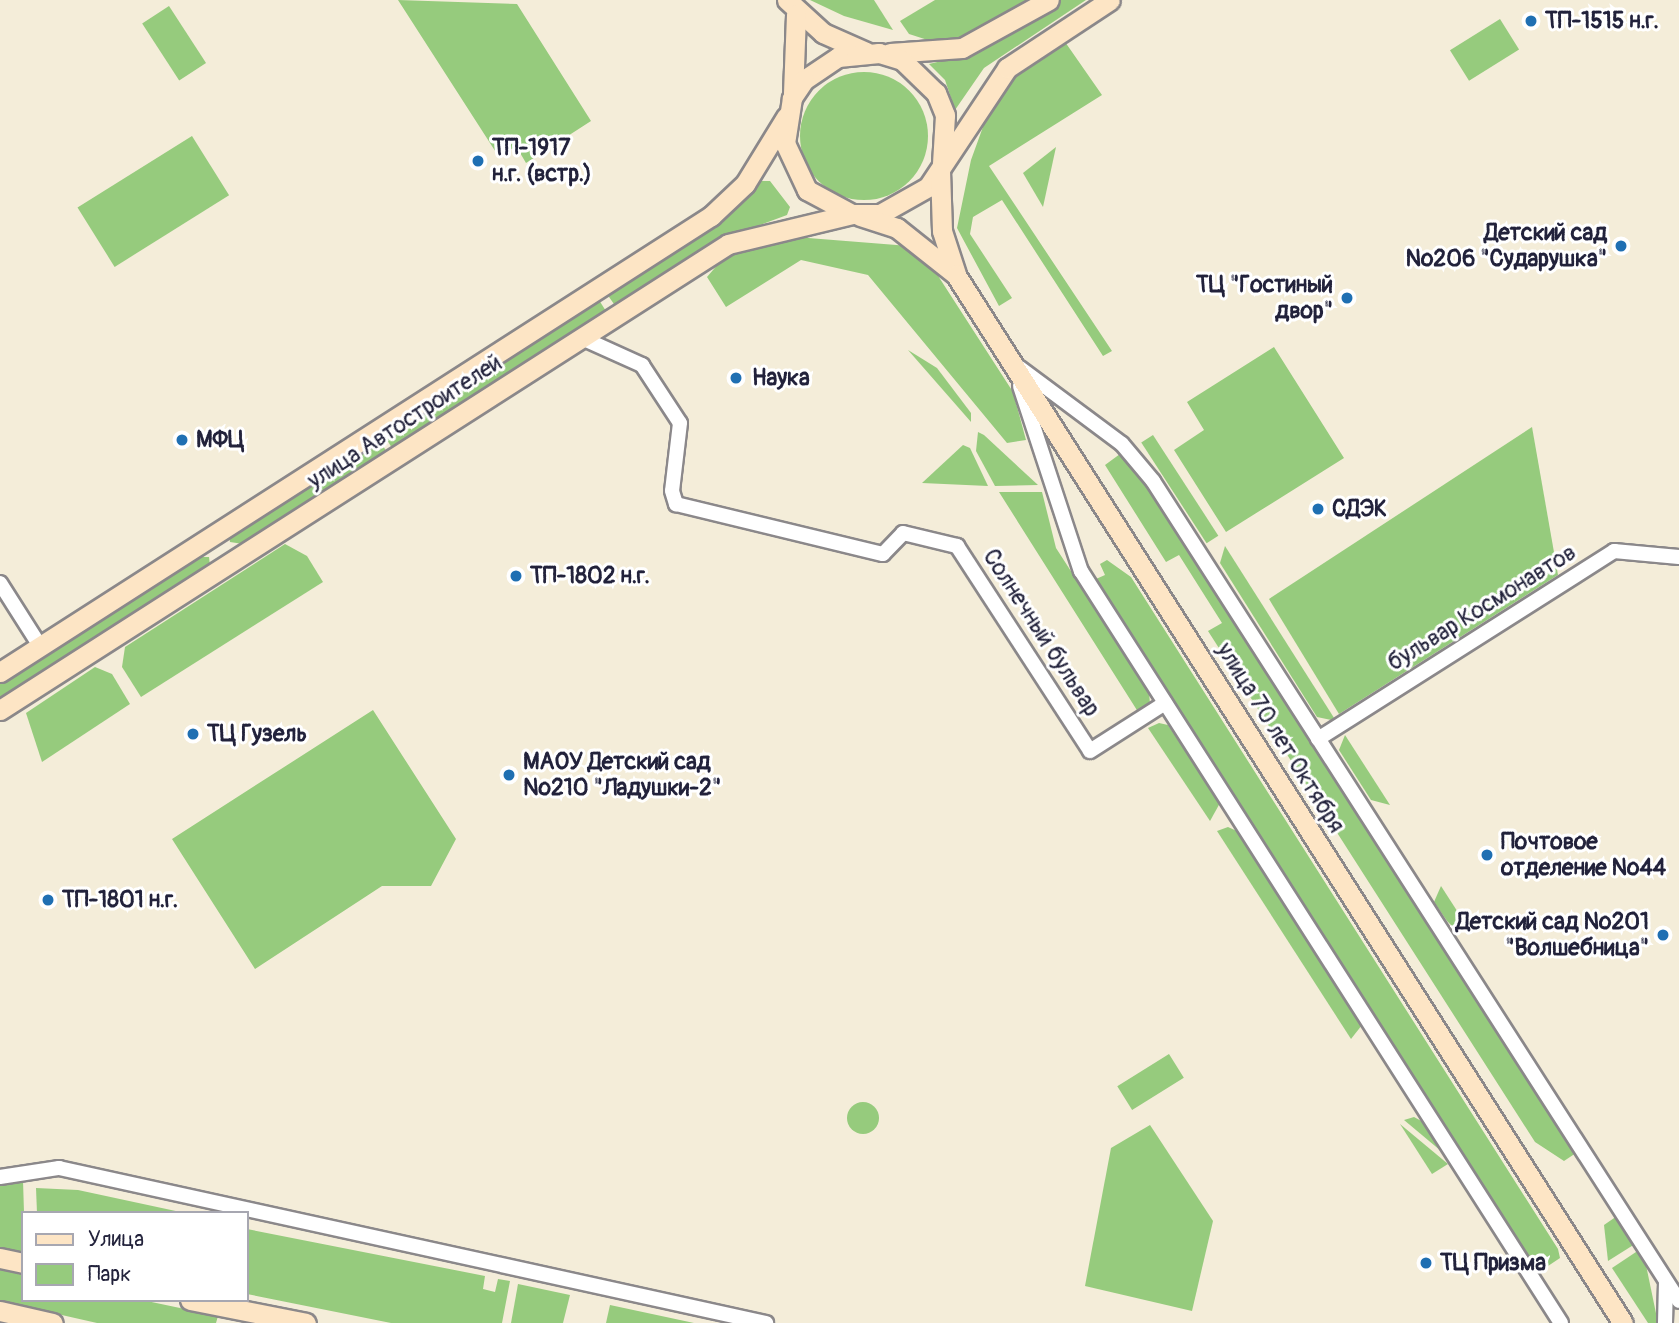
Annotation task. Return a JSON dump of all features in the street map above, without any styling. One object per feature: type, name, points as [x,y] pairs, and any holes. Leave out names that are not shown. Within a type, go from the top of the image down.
[{"type":"main road","points":[[792,97],[819,66],[873,53],[962,48],[1049,0]]},
{"type":"main road","points":[[792,7],[798,73],[786,117],[785,143],[799,179],[827,206],[856,215],[906,205],[941,166],[1007,68],[1110,0]]},
{"type":"main road","points":[[792,7],[873,53],[911,67],[936,93],[946,115],[941,166],[942,230],[956,275]]},
{"type":"main road","name":"улица Автостроителей","points":[[0,672],[711,216],[745,184],[786,117]]},
{"type":"main road","name":"улица Автостроителей","points":[[0,710],[728,244],[797,223],[856,215]]},
{"type":"main road","name":"улица 70 лет Октября","points":[[856,215],[897,228],[956,275],[1623,1323]]},
{"type":"main road","points":[[213,535],[230,562]]},
{"type":"main road","points":[[0,1258],[21,1263]]},
{"type":"main road","points":[[200,1302],[306,1323]]},
{"type":"main road","points":[[0,1311],[53,1323]]},
{"type":"street","name":"Солнечный бульвар","points":[[582,338],[642,365],[680,423],[671,491],[676,504],[883,554],[903,533],[957,546],[1090,751],[1165,703]]},
{"type":"street","points":[[1013,364],[1081,571],[1561,1323]]},
{"type":"street","points":[[1013,364],[1122,443],[1153,481],[1679,1301]]},
{"type":"street","name":"бульвар Космонавтов","points":[[1318,739],[1614,551],[1679,556]]},
{"type":"street","points":[[0,583],[40,646]]},
{"type":"street","points":[[0,1177],[59,1168],[766,1323]]},
{"type":"street","points":[[1665,1323],[1666,1282]]},
{"type":"street","points":[[1551,1308],[1570,1323]]},
{"type":"green space","points":[[398,0],[517,4],[591,121],[526,163],[516,146],[499,157]]},
{"type":"green space","points":[[810,0],[874,0],[893,30],[844,16]]},
{"type":"green space","points":[[935,0],[1035,0],[961,40],[937,43],[909,34],[900,21]]},
{"type":"green space","points":[[1055,0],[1086,0],[984,68],[955,110],[945,80],[929,64],[958,57]]},
{"type":"green space","points":[[169,6],[206,63],[179,80],[142,23]]},
{"type":"green space","points":[[1500,19],[1519,50],[1469,81],[1450,50]]},
{"type":"green space","points":[[1063,39],[1102,95],[989,166],[1112,351],[1103,356],[1002,200],[973,217],[970,234],[1012,298],[999,306],[957,228],[971,160],[992,102],[1027,64]]},
{"type":"green space","points":[[864,72],[888,77],[909,91],[923,112],[928,136],[923,160],[909,181],[888,195],[864,200],[840,195],[819,181],[805,160],[800,136],[805,112],[819,91],[840,77]]},
{"type":"green space","points":[[192,136],[229,195],[115,267],[78,208]]},
{"type":"green space","points":[[1056,147],[1043,207],[1023,173]]},
{"type":"green space","points":[[761,181],[770,181],[790,207],[787,215],[730,236],[616,307],[607,294],[720,222]]},
{"type":"green space","points":[[783,236],[909,246],[933,268],[1013,392],[1026,440],[1007,443],[868,275],[801,260],[726,307],[707,277],[726,255]]},
{"type":"green space","points":[[599,300],[607,313],[392,447],[384,435]]},
{"type":"green space","points":[[1274,347],[1344,458],[1226,532],[1174,450],[1204,430],[1187,402]]},
{"type":"green space","points":[[908,350],[937,368],[971,413],[971,422]]},
{"type":"green space","points":[[1532,427],[1558,575],[1339,714],[1269,599]]},
{"type":"green space","points":[[978,432],[1038,485],[995,486],[976,451]]},
{"type":"green space","points":[[1153,435],[1218,536],[1207,543],[1141,443]]},
{"type":"green space","points":[[379,440],[387,452],[243,544],[230,542],[229,536]]},
{"type":"green space","points":[[963,445],[970,448],[988,486],[922,483]]},
{"type":"green space","points":[[1120,454],[1151,487],[1576,1153],[1564,1161],[1535,1142],[1208,631],[1222,623],[1179,555],[1166,562],[1105,465]]},
{"type":"green space","points":[[999,492],[1042,492],[1056,548],[1149,692],[1150,704],[1140,715]]},
{"type":"green space","points":[[285,544],[307,556],[323,582],[141,697],[122,667],[125,647]]},
{"type":"green space","points":[[1225,546],[1336,721],[1317,717],[1220,563]]},
{"type":"green space","points":[[198,557],[209,557],[210,566],[0,702],[0,684]]},
{"type":"green space","points":[[1107,560],[1131,577],[1558,1249],[1560,1258],[1539,1272],[1096,579],[1105,575],[1100,564]]},
{"type":"green space","points":[[95,667],[112,674],[130,704],[42,762],[26,713]]},
{"type":"green space","points":[[373,710],[456,839],[431,886],[382,886],[255,969],[172,839]]},
{"type":"green space","points":[[1159,723],[1168,725],[1220,803],[1210,821],[1148,728]]},
{"type":"green space","points":[[1345,735],[1390,805],[1371,800],[1339,750]]},
{"type":"green space","points":[[1228,827],[1239,832],[1362,1025],[1351,1039],[1217,831]]},
{"type":"green space","points":[[1441,886],[1470,931],[1458,932],[1434,902]]},
{"type":"green space","points":[[1169,1054],[1184,1078],[1132,1110],[1117,1086]]},
{"type":"green space","points":[[863,1102],[874,1107],[879,1118],[874,1129],[863,1134],[852,1129],[847,1118],[852,1107]]},
{"type":"green space","points":[[1414,1117],[1425,1123],[1447,1156],[1404,1120]]},
{"type":"green space","points":[[1400,1124],[1448,1164],[1432,1174]]},
{"type":"green space","points":[[1150,1125],[1213,1221],[1192,1311],[1085,1286],[1111,1148]]},
{"type":"green space","points":[[23,1180],[21,1252],[0,1247],[0,1184]]},
{"type":"green space","points":[[36,1188],[78,1190],[176,1211],[37,1211]]},
{"type":"green space","points":[[1617,1216],[1635,1244],[1608,1261],[1604,1225]]},
{"type":"green space","points":[[248,1229],[485,1276],[483,1289],[495,1292],[498,1279],[510,1281],[502,1323],[391,1323],[248,1294]]},
{"type":"green space","points":[[1639,1250],[1646,1265],[1658,1323],[1648,1323],[1612,1268]]},
{"type":"green space","points":[[0,1270],[21,1275],[21,1302],[152,1302],[218,1316],[216,1323],[97,1323],[0,1301]]},
{"type":"green space","points":[[518,1284],[570,1295],[563,1323],[511,1323]]},
{"type":"green space","points":[[610,1305],[694,1323],[606,1323]]},
{"type":"place","name":"ТП-1515 н.г.","points":[[1531,21]]},
{"type":"place","name":"ТП-1917 н.г. (встр.)","points":[[478,161]]},
{"type":"place","name":"Детский сад №206 \"Сударушка\"","points":[[1621,246]]},
{"type":"place","name":"ТЦ \"Гостиный двор\"","points":[[1347,298]]},
{"type":"place","name":"Наука","points":[[736,378]]},
{"type":"place","name":"МФЦ","points":[[182,440]]},
{"type":"place","name":"СДЭК","points":[[1318,509]]},
{"type":"place","name":"ТП-1802 н.г.","points":[[516,576]]},
{"type":"place","name":"ТЦ Гузель","points":[[193,734]]},
{"type":"place","name":"МАОУ Детский сад №210 \"Ладушки-2\"","points":[[509,775]]},
{"type":"place","name":"Почтовое отделение №44","points":[[1487,855]]},
{"type":"place","name":"ТП-1801 н.г.","points":[[48,900]]},
{"type":"place","name":"Детский сад №201 \"Волшебница\"","points":[[1663,935]]},
{"type":"place","name":"ТЦ Призма","points":[[1426,1263]]}]
